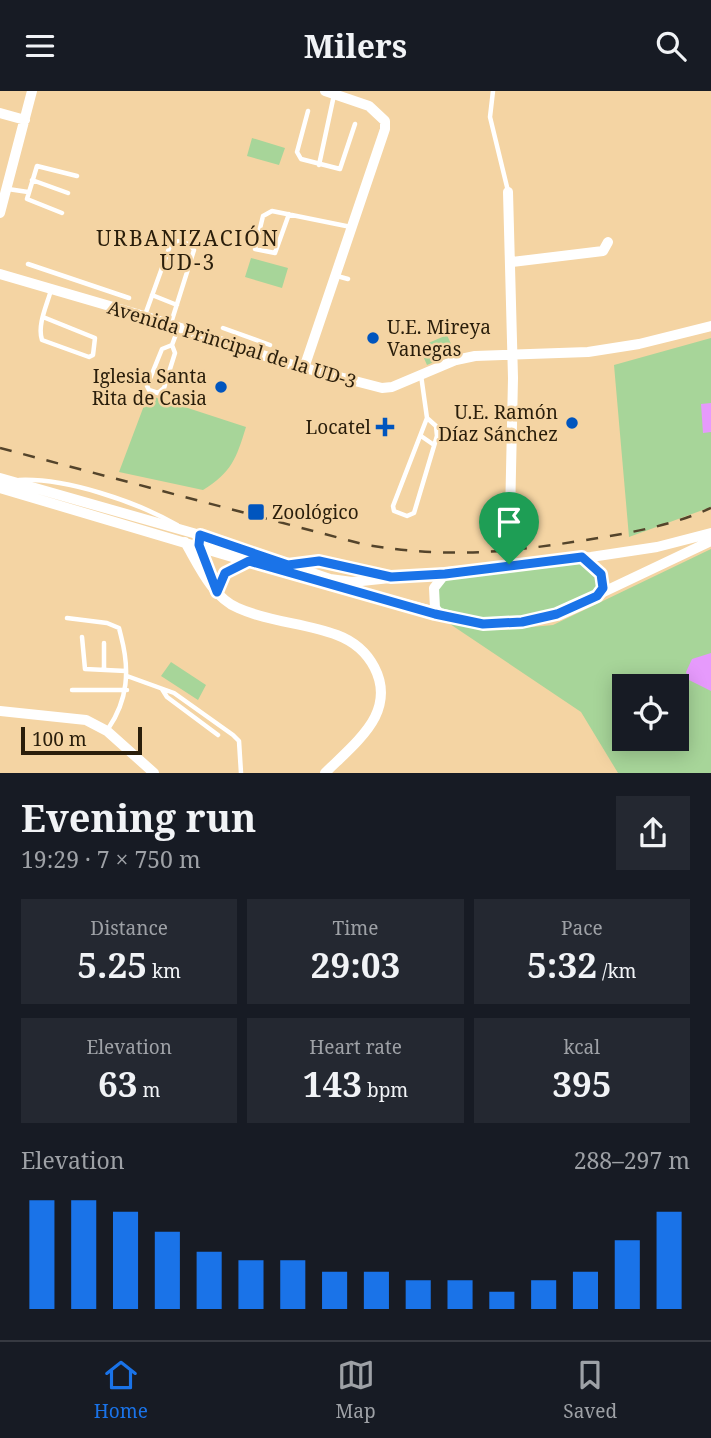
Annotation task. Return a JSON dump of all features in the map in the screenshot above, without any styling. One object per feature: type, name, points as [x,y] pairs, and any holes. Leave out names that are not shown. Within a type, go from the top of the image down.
[{"type":"street","points":[[0,213],[32,91]]},
{"type":"street","points":[[304,368],[342,277],[352,227],[384,139],[385,121],[369,106],[330,92]]},
{"type":"street","points":[[0,113],[25,120]]},
{"type":"street","points":[[508,192],[512,262],[509,564]]},
{"type":"street","points":[[512,262],[603,251],[608,242]]},
{"type":"street","name":"Avenida Principal de la UD-3","points":[[0,274],[144,316],[304,368],[382,388],[392,387],[456,360],[512,354],[588,352],[711,325]]},
{"type":"street","points":[[0,478],[186,536],[217,592],[237,608],[348,640],[363,649],[380,683],[377,711],[369,726],[325,773]]},
{"type":"street","points":[[0,488],[352,582],[445,574],[657,547],[711,533]]},
{"type":"street","points":[[200,540],[249,561],[442,616],[483,624],[522,622],[557,614],[711,541]]},
{"type":"street","points":[[200,540],[217,592]]},
{"type":"street","points":[[582,557],[601,574],[603,588],[597,596]]},
{"type":"street","points":[[217,592],[225,573],[249,561]]},
{"type":"street","points":[[442,616],[435,607],[434,588],[445,574]]},
{"type":"street","points":[[5,711],[63,715],[86,720],[107,731],[154,773]]},
{"type":"lane","points":[[493,91],[490,117],[508,192]]},
{"type":"lane","points":[[319,165],[330,92]]},
{"type":"lane","points":[[308,111],[297,152],[300,159],[319,165],[340,169],[355,124]]},
{"type":"lane","points":[[62,213],[28,201],[32,180],[39,165],[77,176]]},
{"type":"lane","points":[[32,180],[68,193]]},
{"type":"lane","points":[[6,188],[28,192]]},
{"type":"lane","points":[[289,214],[275,253],[255,249],[267,212],[289,214],[352,227]]},
{"type":"lane","points":[[144,316],[171,243],[179,241],[191,245],[194,250],[177,305],[172,345],[175,353],[164,388],[158,393],[149,390],[147,386],[162,349],[172,345]]},
{"type":"lane","points":[[27,264],[130,298]]},
{"type":"lane","points":[[43,317],[95,338],[92,356],[42,340],[40,333],[43,317],[52,289]]},
{"type":"lane","points":[[92,301],[97,289]]},
{"type":"lane","points":[[152,295],[177,305]]},
{"type":"lane","points":[[223,328],[270,345]]},
{"type":"lane","points":[[238,347],[243,337]]},
{"type":"lane","points":[[421,374],[426,418],[393,506],[394,511],[410,516],[414,513],[438,430],[426,418]]},
{"type":"lane","points":[[421,436],[434,445]]},
{"type":"lane","points":[[288,565],[319,561],[391,577]]},
{"type":"lane","points":[[67,618],[107,622],[119,628],[127,690],[118,715],[107,731]]},
{"type":"lane","points":[[82,637],[85,669],[126,673],[161,688],[183,699],[239,741],[241,773]]},
{"type":"lane","points":[[104,643],[104,670]]},
{"type":"lane","points":[[161,688],[167,697],[218,735]]},
{"type":"lane","points":[[72,690],[127,690]]},
{"type":"lane","points":[[0,704],[5,711]]},
{"type":"green space","points":[[252,138],[285,148],[279,165],[247,156]]},
{"type":"green space","points":[[251,258],[288,268],[282,288],[245,277]]},
{"type":"green space","points":[[447,335],[455,353],[427,365],[419,347]]},
{"type":"green space","points":[[711,338],[711,507],[629,537],[614,365]]},
{"type":"green space","points":[[148,395],[246,427],[232,464],[221,477],[203,490],[119,472]]},
{"type":"green space","points":[[711,549],[711,773],[618,773],[581,712],[447,622],[501,630],[553,625]]},
{"type":"green space","points":[[582,557],[601,574],[597,596],[522,623],[442,616],[434,588],[445,574]]},
{"type":"green space","points":[[171,662],[206,685],[198,700],[161,676]]},
{"type":"shaded area","points":[[711,403],[711,432],[703,433],[701,404]]},
{"type":"shaded area","points":[[711,653],[711,691],[689,680],[689,674],[686,672],[692,659]]},
{"type":"railway","points":[[0,448],[366,545],[423,552],[502,551],[586,540],[634,532],[711,508]]},
{"type":"place","name":"U.E. Mireya Vanegas","points":[[373,338]]},
{"type":"place","name":"Iglesia Santa Rita de Casia","points":[[221,387]]},
{"type":"place","name":"U.E. Ramón Díaz Sánchez","points":[[572,423]]},
{"type":"place","name":"Locatel","points":[[385,427]]},
{"type":"place","name":"Zoológico","points":[[256,512]]},
{"type":"district","name":"URBANIZACIÓN UD-3","points":[[188,251]]},
{"type":"route","points":[[200,535],[288,565],[319,561],[375,571],[391,577],[445,574],[509,564],[582,557],[601,574],[603,588],[597,596],[557,614],[510,624],[483,624],[435,614],[249,561],[225,573],[217,592],[199,545],[200,535]]}]
